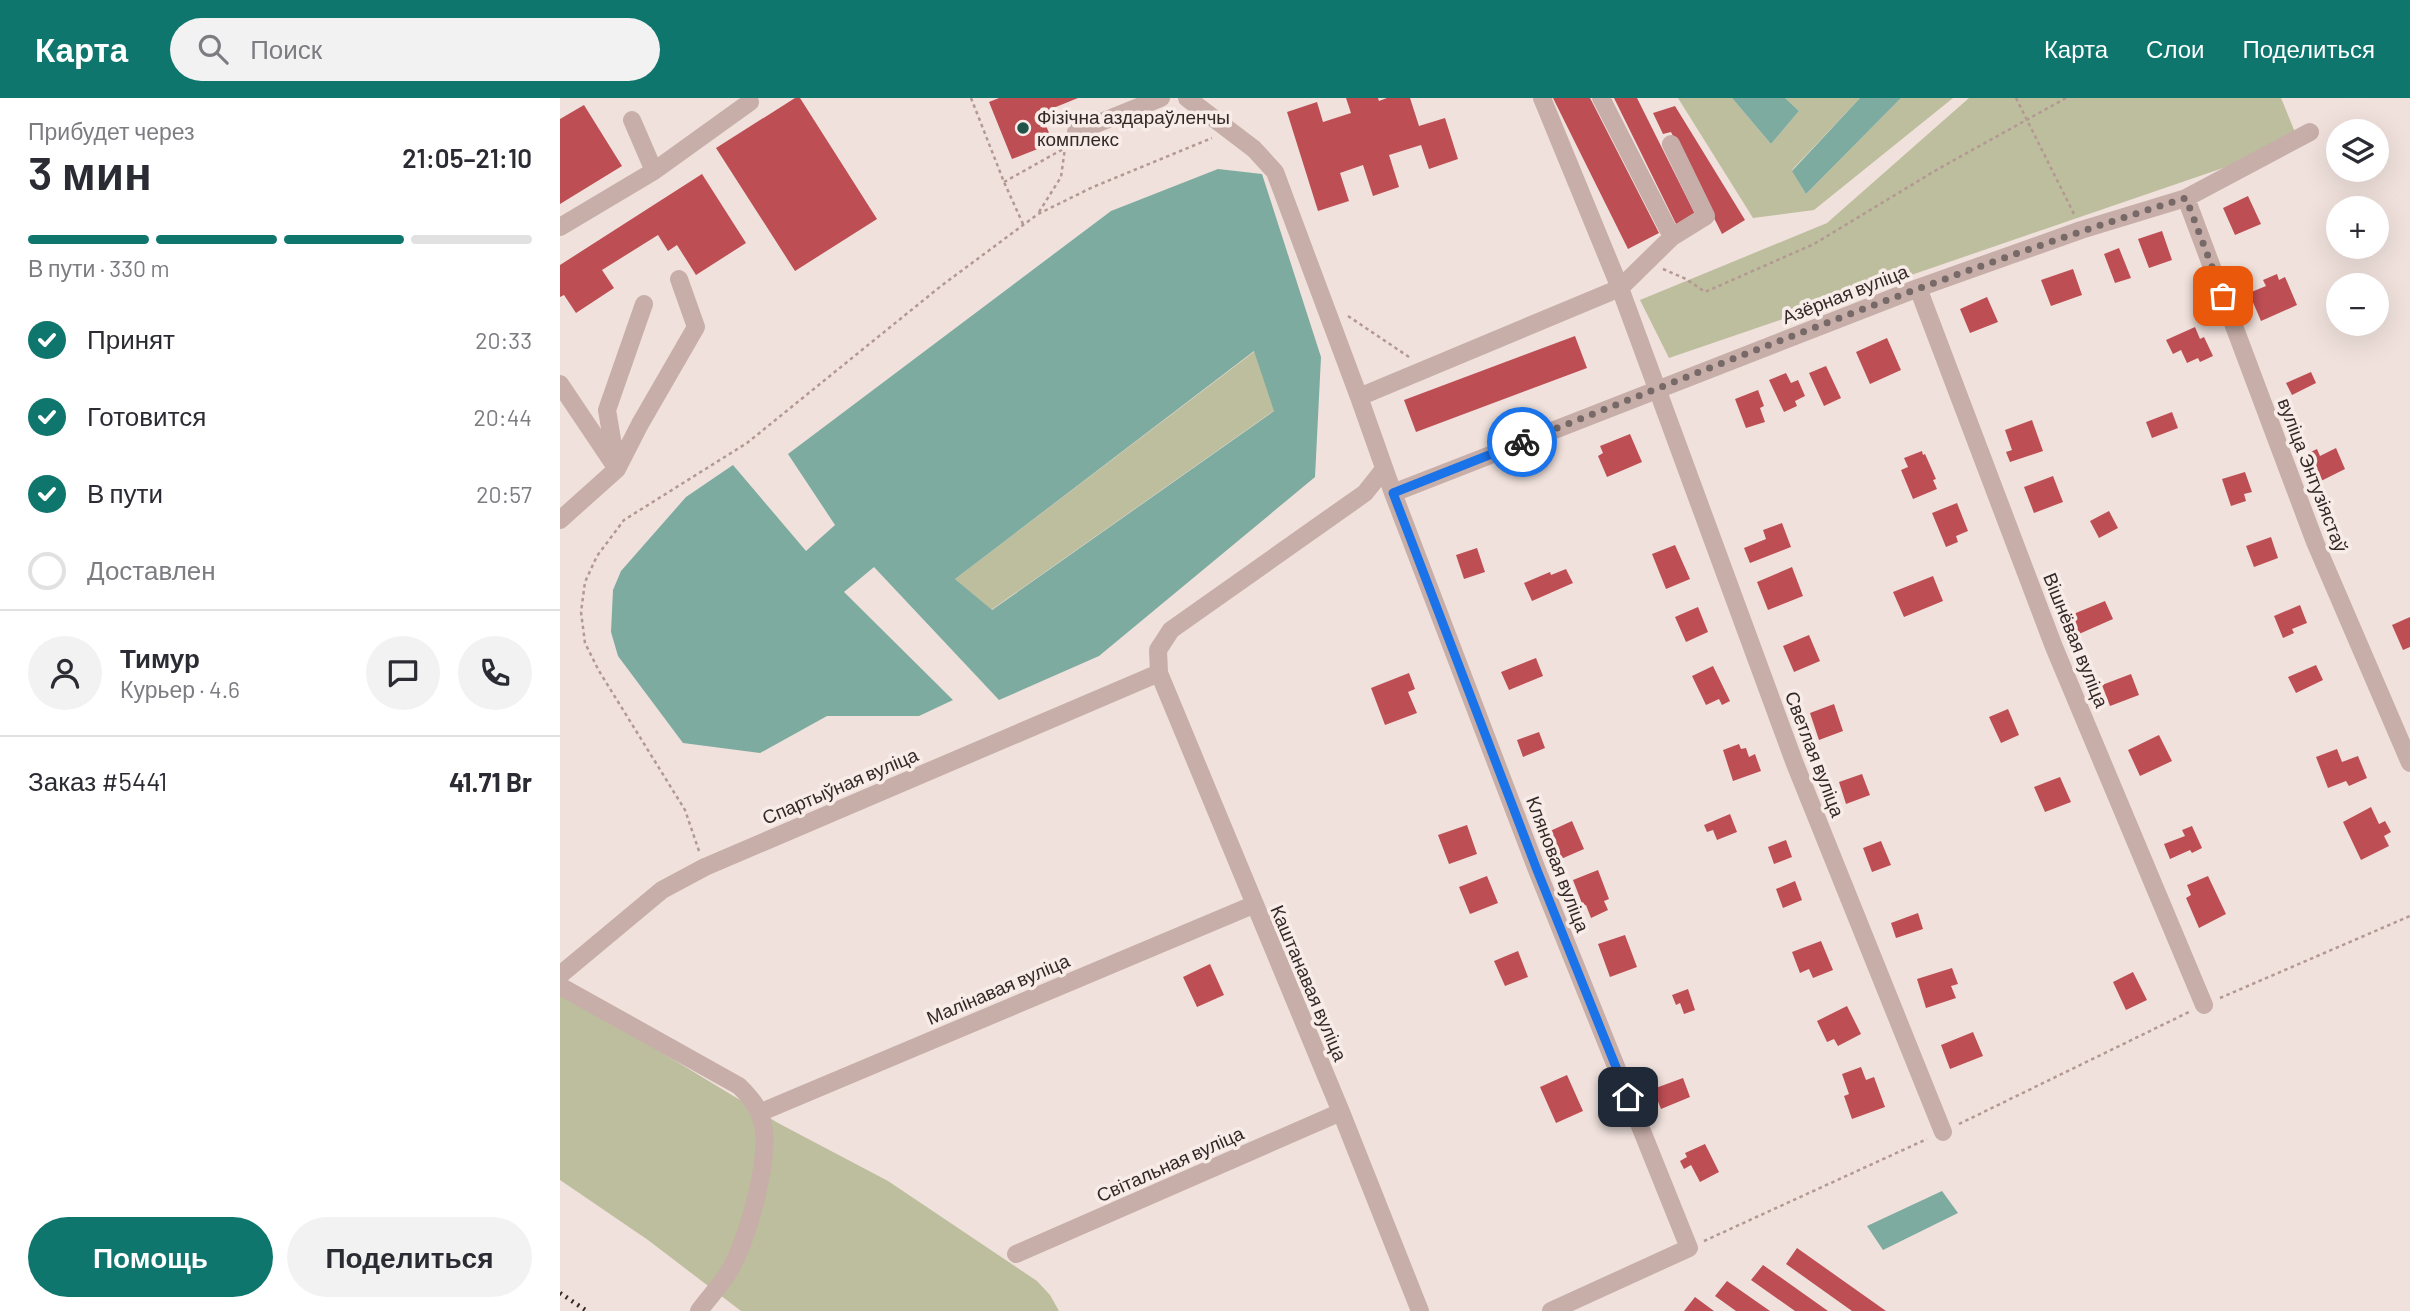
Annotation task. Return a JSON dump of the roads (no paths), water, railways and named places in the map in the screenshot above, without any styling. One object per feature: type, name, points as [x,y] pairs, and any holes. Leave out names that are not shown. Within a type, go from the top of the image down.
[{"type":"street","points":[[1076,139],[1161,98]]},
{"type":"street","name":"Кляновая вуліца","points":[[1187,98],[1254,149],[1275,172],[1384,470],[1537,870],[1689,1248],[1551,1311]]},
{"type":"street","name":"Светлая вуліца","points":[[1542,98],[1658,388],[1795,764],[1943,1132]]},
{"type":"street","points":[[1601,98],[1672,237]]},
{"type":"street","points":[[560,227],[654,171],[750,102]]},
{"type":"street","points":[[632,120],[654,171]]},
{"type":"street","name":"Азёрная вуліца","points":[[1393,493],[1918,288],[2081,230],[2186,198],[2310,132]]},
{"type":"street","points":[[1359,397],[1620,288],[1672,237],[1706,216],[1671,144]]},
{"type":"street","name":"вуліца Энтузіястаў","points":[[2186,198],[2315,542],[2410,763]]},
{"type":"street","points":[[560,520],[617,469],[696,327],[679,279]]},
{"type":"street","name":"Вішнёвая вуліца","points":[[1918,288],[2054,647],[2204,1004]]},
{"type":"street","points":[[617,469],[607,410],[644,304]]},
{"type":"street","points":[[560,384],[617,469]]},
{"type":"street","points":[[1158,673],[1158,650],[1171,629],[1365,493],[1384,470]]},
{"type":"street","name":"Спартыўная вуліца","points":[[560,975],[662,890],[705,867],[1158,673]]},
{"type":"street","name":"Каштанавая вуліца","points":[[1158,673],[1341,1112],[1420,1311]]},
{"type":"street","name":"Малінавая вуліца","points":[[759,1113],[1253,905]]},
{"type":"street","points":[[560,986],[739,1086],[754,1101],[763,1123],[764,1160],[758,1197],[731,1268],[699,1311]]},
{"type":"street","name":"Світальная вуліца","points":[[1016,1254],[1341,1112]]},
{"type":"water","points":[[1732,98],[1785,98],[1799,111],[1771,144]]},
{"type":"water","points":[[1860,98],[1901,98],[1806,194],[1792,171]]},
{"type":"water","points":[[1218,169],[1262,174],[1321,357],[1315,477],[1099,656],[999,700],[874,567],[844,592],[953,700],[919,716],[827,716],[760,753],[683,743],[618,656],[611,632],[613,590],[621,571],[686,497],[733,465],[806,551],[835,525],[788,454],[1111,211]],"holes":[[[1254,351],[1274,411],[992,610],[955,579]]]},
{"type":"water","points":[[1942,1191],[1958,1213],[1883,1250],[1867,1226]]},
{"type":"railway","points":[[560,1293],[587,1311]]},
{"type":"place","name":"Фізічна аздараўленчы комплекс","points":[[1023,128]]}]
